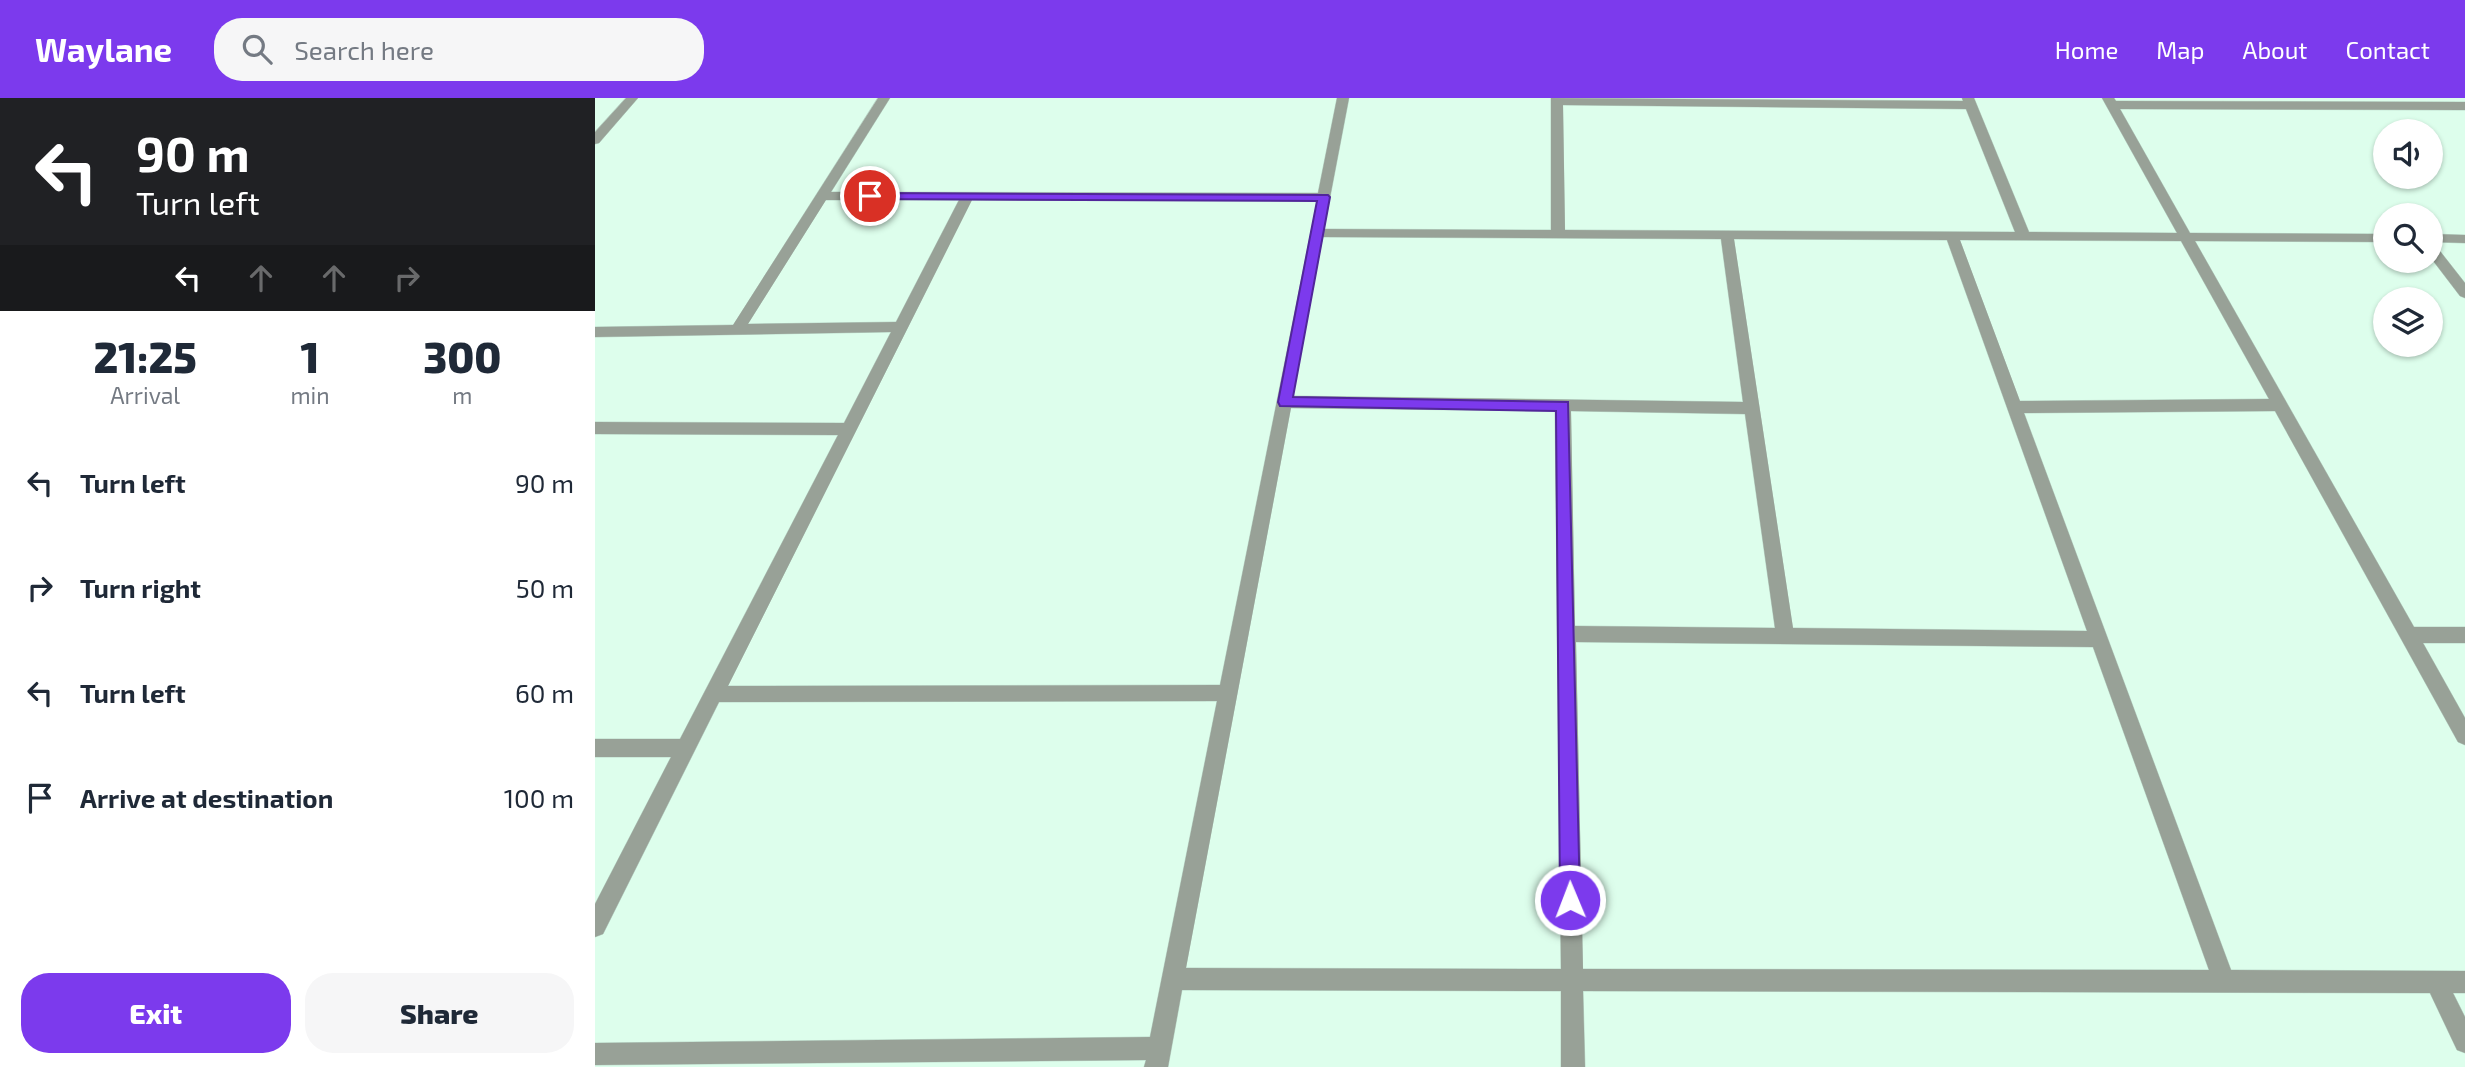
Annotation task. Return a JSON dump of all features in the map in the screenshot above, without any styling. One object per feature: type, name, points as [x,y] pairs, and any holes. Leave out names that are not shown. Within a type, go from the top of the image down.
[{"type":"street","points":[[595,140],[632,98]]},
{"type":"street","points":[[737,330],[884,98]]},
{"type":"street","points":[[595,1054],[1158,1058],[1343,98]]},
{"type":"street","points":[[1557,234],[1557,99],[1763,100],[1970,102],[2024,237]]},
{"type":"street","points":[[2465,106],[2319,102],[2110,102],[2465,736]]},
{"type":"street","points":[[822,196],[1324,197]]},
{"type":"street","points":[[595,926],[968,196]]},
{"type":"street","points":[[1317,233],[2373,238]]},
{"type":"street","points":[[1727,235],[1785,636]]},
{"type":"street","points":[[1952,236],[2224,982]]},
{"type":"street","points":[[2443,238],[2465,239]]},
{"type":"street","points":[[2443,265],[2465,293]]},
{"type":"street","points":[[595,332],[901,327]]},
{"type":"street","points":[[1285,402],[1752,408]]},
{"type":"street","points":[[1563,405],[1573,1067]]},
{"type":"street","points":[[2014,407],[2280,405]]},
{"type":"street","points":[[595,428],[849,429]]},
{"type":"street","points":[[1566,634],[2099,639]]},
{"type":"street","points":[[2409,635],[2465,635]]},
{"type":"street","points":[[713,694],[1229,694]]},
{"type":"street","points":[[595,748],[686,748]]},
{"type":"street","points":[[1173,979],[2465,982]]},
{"type":"street","points":[[2437,982],[2465,1042]]},
{"type":"route","points":[[870,196],[1324,197],[1285,402],[1563,405],[1570,900]]}]
